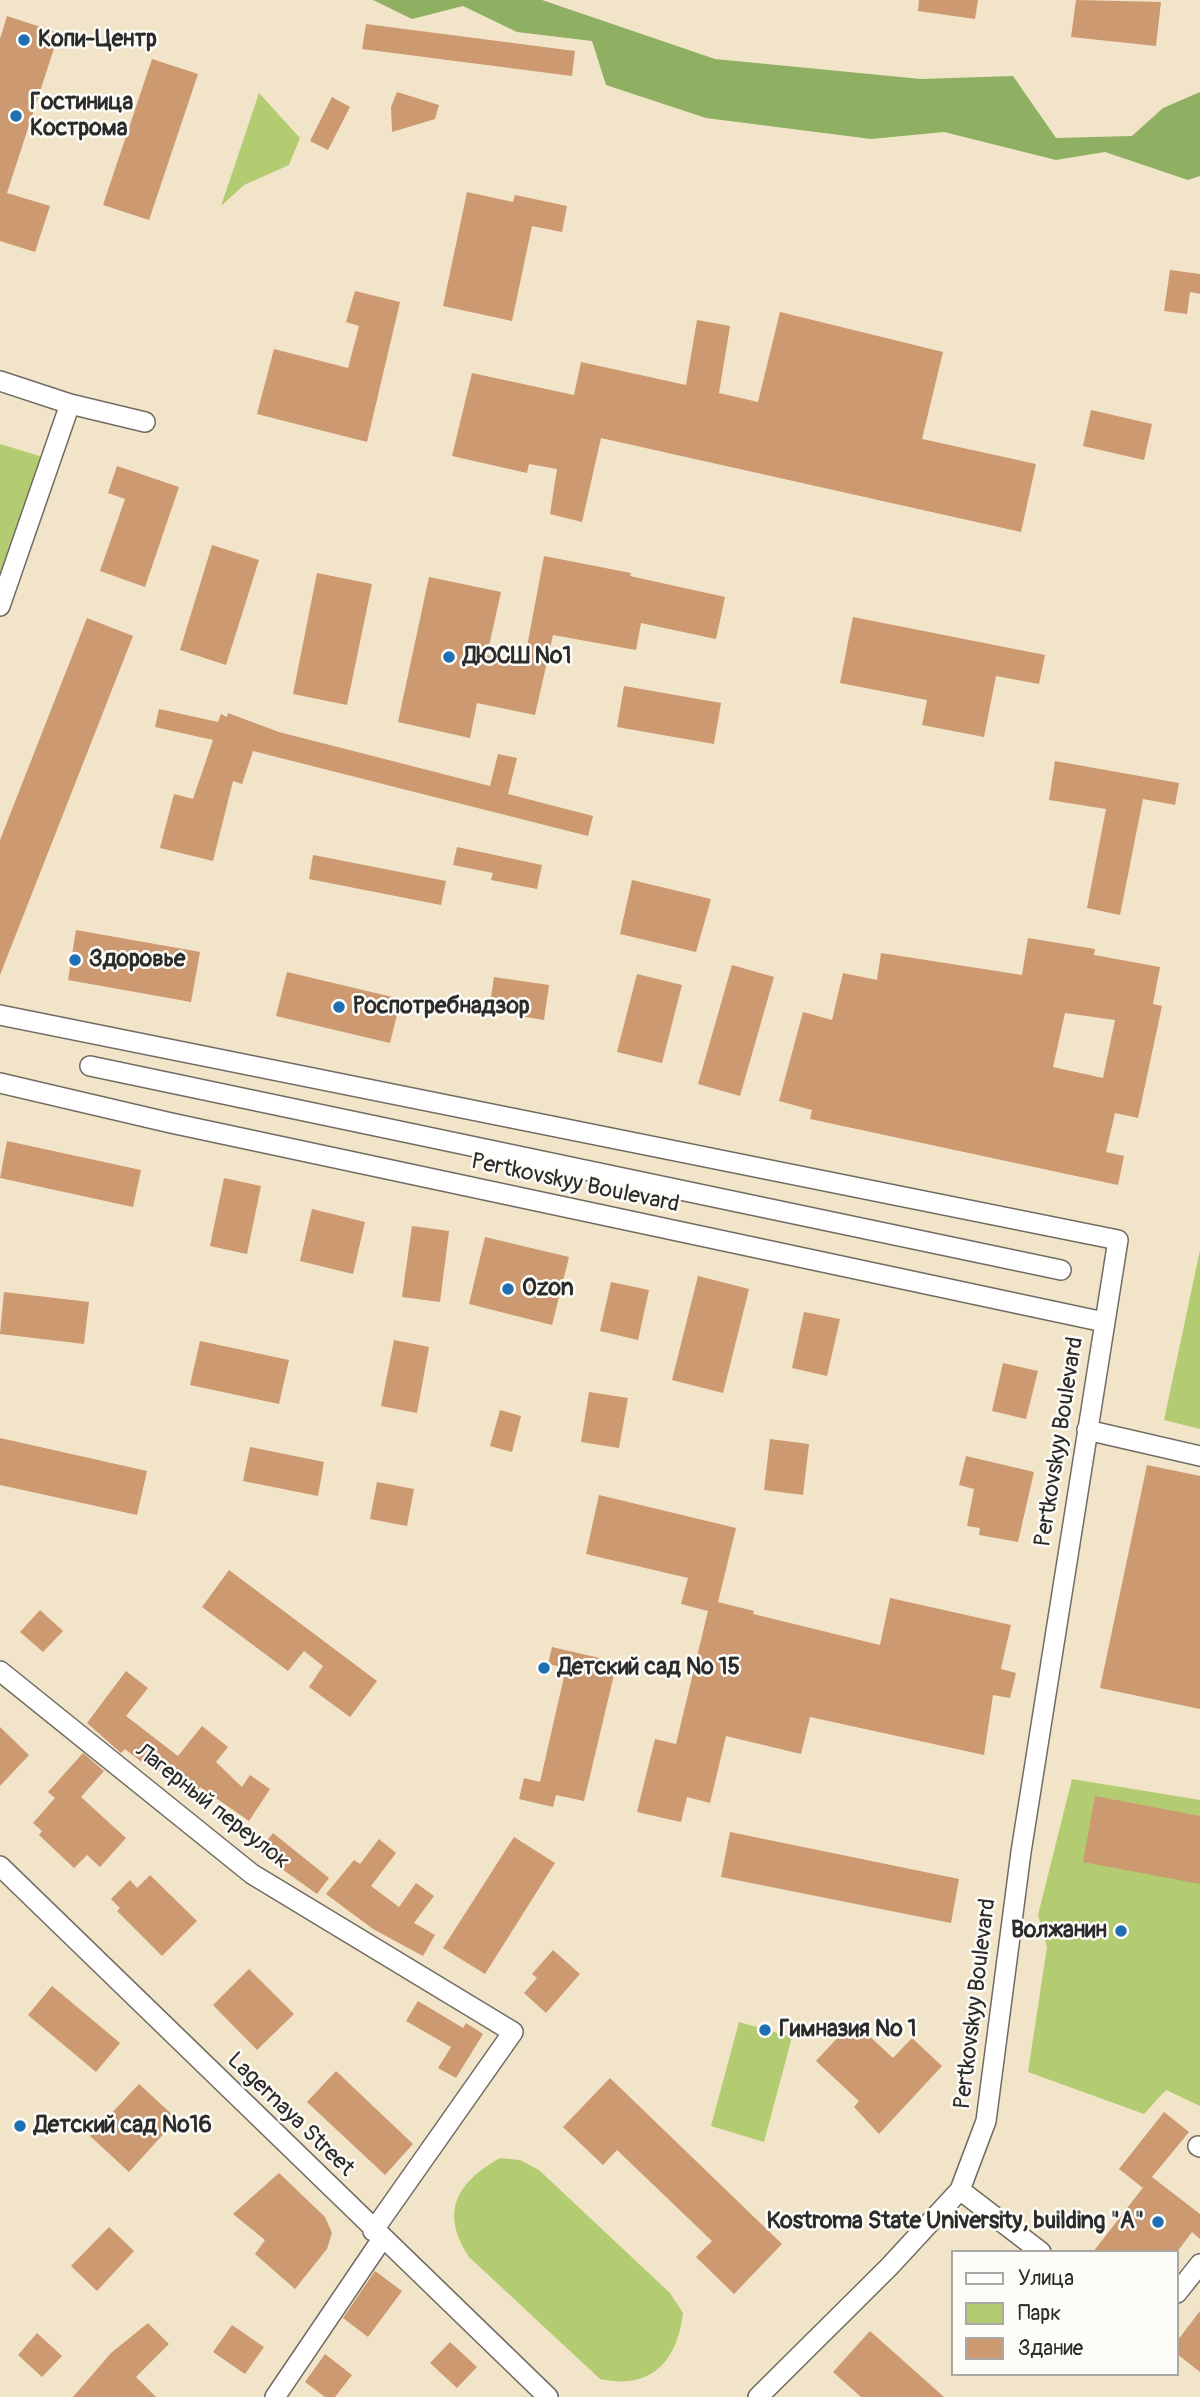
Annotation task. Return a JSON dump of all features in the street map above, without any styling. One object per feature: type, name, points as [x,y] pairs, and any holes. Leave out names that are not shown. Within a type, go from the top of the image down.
[{"type":"street","points":[[0,381],[70,404],[145,422]]},
{"type":"street","points":[[0,606],[70,404]]},
{"type":"street","points":[[0,1015],[1118,1240],[1104,1322]]},
{"type":"street","points":[[90,1066],[1061,1270]]},
{"type":"street","name":"Pertkovskyy Boulevard","points":[[0,1083],[171,1123],[1104,1322],[1021,1853],[986,2122],[960,2190],[890,2267],[758,2397]]},
{"type":"street","points":[[1087,1430],[1200,1455]]},
{"type":"street","name":"Лагерный переулок","points":[[0,1671],[252,1874],[513,2032],[377,2235]]},
{"type":"street","name":"Lagernaya Street","points":[[0,1866],[377,2235],[548,2397]]},
{"type":"street","points":[[960,2190],[1038,2250]]},
{"type":"street","points":[[275,2397],[377,2235]]},
{"type":"street","points":[[1179,2290],[1200,2264]]},
{"type":"green space","points":[[373,0],[542,0],[715,59],[921,79],[1013,76],[1056,138],[1132,136],[1163,108],[1200,92],[1200,176],[1188,180],[1105,152],[1056,160],[944,132],[871,139],[706,118],[606,85],[592,41],[517,32],[463,6],[412,19]]},
{"type":"green space","points":[[259,93],[300,138],[289,165],[244,185],[221,206]]},
{"type":"green space","points":[[0,444],[43,457],[0,580]]},
{"type":"green space","points":[[1200,1250],[1200,1429],[1164,1420]]},
{"type":"green space","name":"Волжанин","points":[[1072,1779],[1200,1800],[1200,2106],[1166,2090],[1144,2114],[1028,2072],[1047,1947],[1038,1915]]},
{"type":"green space","points":[[739,2022],[792,2037],[764,2142],[711,2126]]},
{"type":"green space","points":[[500,2158],[520,2160],[539,2170],[670,2293],[683,2313],[680,2330],[668,2358],[647,2376],[634,2380],[600,2379],[469,2257],[455,2226],[457,2200],[463,2188],[473,2178]]},
{"type":"building","points":[[919,0],[978,0],[975,19],[918,11]]},
{"type":"building","points":[[1076,0],[1161,2],[1156,46],[1071,37]]},
{"type":"building","name":"Гостиница Кострома","points":[[7,16],[59,33],[7,193],[50,206],[35,252],[0,241],[0,39]]},
{"type":"building","points":[[366,24],[575,51],[572,76],[362,49]]},
{"type":"building","points":[[152,59],[198,74],[149,220],[103,205]]},
{"type":"building","points":[[397,92],[439,105],[435,119],[392,132],[391,107]]},
{"type":"building","points":[[332,97],[350,107],[328,150],[310,141]]},
{"type":"building","points":[[467,192],[513,202],[515,195],[567,206],[562,232],[532,226],[512,321],[443,306]]},
{"type":"building","points":[[1170,270],[1200,274],[1200,294],[1190,292],[1187,314],[1164,311]]},
{"type":"building","points":[[355,291],[400,302],[367,442],[257,414],[274,349],[348,368],[359,326],[346,322]]},
{"type":"building","points":[[780,312],[943,352],[922,439],[1036,464],[1021,532],[601,438],[582,522],[550,514],[557,469],[529,464],[527,473],[452,456],[472,373],[574,395],[581,362],[686,385],[697,320],[730,326],[719,393],[758,402]]},
{"type":"building","points":[[1091,410],[1152,424],[1144,460],[1083,446]]},
{"type":"building","points":[[117,466],[179,487],[145,587],[100,571],[125,499],[108,493]]},
{"type":"building","points":[[212,545],[259,560],[226,665],[180,650]]},
{"type":"building","points":[[544,556],[631,573],[630,576],[725,597],[716,639],[641,623],[636,650],[553,635],[535,715],[477,703],[470,738],[398,722],[429,577],[501,592],[487,655],[524,663]]},
{"type":"building","points":[[317,573],[372,584],[347,705],[293,694]]},
{"type":"building","points":[[853,617],[1045,655],[1039,684],[996,676],[984,737],[922,725],[927,700],[840,683]]},
{"type":"building","points":[[87,618],[133,636],[0,975],[0,840]]},
{"type":"building","points":[[624,686],[721,703],[714,744],[617,727]]},
{"type":"building","points":[[159,709],[218,722],[221,714],[227,717],[228,713],[279,732],[490,786],[498,754],[517,758],[508,794],[593,816],[588,836],[253,751],[242,784],[233,781],[213,861],[160,848],[174,794],[193,799],[213,740],[155,727]]},
{"type":"building","points":[[1055,761],[1179,783],[1175,805],[1143,799],[1120,915],[1087,908],[1106,809],[1049,800]]},
{"type":"building","points":[[457,847],[542,865],[537,889],[491,880],[493,873],[453,865]]},
{"type":"building","points":[[313,855],[446,881],[441,905],[309,879]]},
{"type":"building","points":[[632,880],[711,899],[696,952],[620,934]]},
{"type":"building","points":[[76,930],[200,952],[191,1002],[68,980]]},
{"type":"building","points":[[1028,938],[1095,949],[1094,955],[1160,967],[1153,1004],[1162,1006],[1138,1118],[1115,1113],[1106,1152],[1124,1156],[1118,1185],[810,1119],[812,1110],[779,1101],[803,1012],[832,1020],[843,973],[877,980],[881,953],[1022,975]],"holes":[[[1065,1013],[1115,1020],[1103,1078],[1053,1067]]]},
{"type":"building","points":[[732,965],[774,977],[740,1096],[698,1084]]},
{"type":"building","name":"Роспотребнадзор","points":[[287,972],[401,999],[390,1043],[276,1016]]},
{"type":"building","points":[[637,974],[682,985],[662,1063],[617,1052]]},
{"type":"building","points":[[494,977],[549,985],[544,1020],[489,1011]]},
{"type":"building","points":[[7,1141],[141,1170],[133,1207],[0,1178]]},
{"type":"building","points":[[224,1178],[261,1186],[247,1254],[210,1246]]},
{"type":"building","points":[[312,1209],[365,1222],[353,1274],[300,1261]]},
{"type":"building","points":[[412,1226],[449,1231],[440,1302],[402,1297]]},
{"type":"building","points":[[485,1237],[569,1257],[552,1325],[469,1304]]},
{"type":"building","points":[[698,1276],[749,1289],[723,1393],[672,1380]]},
{"type":"building","points":[[611,1282],[649,1290],[638,1340],[600,1331]]},
{"type":"building","points":[[4,1292],[89,1302],[84,1344],[0,1334]]},
{"type":"building","points":[[804,1312],[840,1319],[827,1376],[792,1368]]},
{"type":"building","points":[[394,1340],[429,1347],[417,1413],[381,1406]]},
{"type":"building","points":[[200,1341],[289,1360],[279,1404],[190,1385]]},
{"type":"building","points":[[1003,1363],[1038,1371],[1026,1419],[992,1411]]},
{"type":"building","points":[[589,1392],[628,1398],[619,1448],[581,1442]]},
{"type":"building","points":[[500,1410],[521,1416],[512,1452],[490,1446]]},
{"type":"building","points":[[0,1438],[147,1471],[137,1515],[0,1485]]},
{"type":"building","points":[[770,1439],[809,1444],[803,1495],[764,1490]]},
{"type":"building","points":[[250,1447],[324,1462],[318,1496],[243,1481]]},
{"type":"building","points":[[966,1456],[1034,1472],[1018,1542],[979,1535],[980,1528],[967,1526],[974,1489],[959,1485]]},
{"type":"building","points":[[1147,1465],[1200,1476],[1200,1709],[1100,1688]]},
{"type":"building","points":[[377,1482],[414,1489],[407,1526],[370,1519]]},
{"type":"building","points":[[599,1495],[736,1528],[718,1602],[754,1611],[753,1614],[880,1645],[890,1598],[1011,1625],[1001,1669],[1016,1673],[1010,1698],[993,1695],[984,1755],[810,1717],[801,1754],[726,1736],[710,1803],[687,1797],[681,1822],[637,1812],[655,1739],[676,1744],[708,1611],[681,1604],[688,1578],[586,1554]]},
{"type":"building","points":[[229,1570],[377,1681],[350,1717],[309,1687],[323,1666],[304,1651],[288,1671],[202,1607]]},
{"type":"building","points":[[40,1610],[63,1631],[43,1652],[20,1632]]},
{"type":"building","points":[[552,1647],[617,1662],[584,1801],[556,1795],[553,1807],[519,1799],[524,1778],[540,1782],[566,1668],[548,1664]]},
{"type":"building","points":[[126,1671],[148,1688],[126,1716],[178,1756],[202,1726],[228,1747],[216,1762],[242,1787],[250,1775],[270,1789],[249,1821],[200,1787],[193,1797],[150,1764],[148,1767],[125,1749],[121,1753],[87,1723]]},
{"type":"building","points":[[0,1727],[29,1755],[0,1786]]},
{"type":"building","points":[[83,1753],[104,1771],[81,1797],[126,1838],[100,1867],[87,1855],[74,1868],[39,1835],[42,1831],[33,1823],[55,1798],[48,1792]]},
{"type":"building","points":[[1095,1796],[1200,1816],[1200,1884],[1083,1862]]},
{"type":"building","points":[[730,1832],[959,1879],[951,1923],[721,1877]]},
{"type":"building","points":[[273,1833],[329,1878],[317,1894],[258,1852]]},
{"type":"building","points":[[514,1837],[555,1863],[485,1974],[443,1948]]},
{"type":"building","points":[[379,1839],[396,1853],[371,1886],[399,1907],[416,1883],[434,1896],[414,1923],[435,1935],[423,1956],[373,1929],[326,1894],[354,1860],[360,1864]]},
{"type":"building","points":[[150,1875],[197,1921],[162,1956],[117,1911],[120,1908],[111,1899],[130,1880],[137,1888]]},
{"type":"building","points":[[553,1950],[580,1974],[546,2013],[524,1993],[537,1978],[532,1974]]},
{"type":"building","points":[[249,1969],[294,2014],[257,2050],[213,2005]]},
{"type":"building","points":[[52,1986],[120,2043],[96,2072],[28,2015]]},
{"type":"building","points":[[418,2001],[463,2028],[466,2023],[483,2034],[456,2078],[438,2068],[451,2047],[406,2021]]},
{"type":"building","points":[[853,2021],[893,2058],[912,2038],[942,2066],[879,2134],[854,2107],[859,2101],[816,2061]]},
{"type":"building","points":[[336,2071],[413,2144],[385,2175],[307,2102]]},
{"type":"building","points":[[610,2078],[782,2244],[734,2294],[696,2257],[712,2241],[617,2150],[603,2165],[563,2127]]},
{"type":"building","points":[[139,2084],[177,2119],[129,2172],[90,2136]]},
{"type":"building","name":"Kostroma State University, building \"A\"","points":[[1164,2112],[1189,2132],[1152,2177],[1200,2214],[1200,2239],[1192,2232],[1178,2250],[1095,2250],[1143,2188],[1119,2169]]},
{"type":"building","points":[[279,2173],[325,2217],[332,2233],[327,2249],[295,2289],[255,2254],[265,2240],[233,2214]]},
{"type":"building","points":[[109,2227],[134,2251],[97,2291],[71,2266]]},
{"type":"building","points":[[375,2271],[402,2291],[368,2337],[343,2318]]},
{"type":"building","points":[[1200,2311],[1200,2372],[1179,2356],[1179,2338]]},
{"type":"building","points":[[148,2323],[169,2344],[136,2377],[156,2397],[73,2397],[111,2353]]},
{"type":"building","points":[[232,2325],[264,2347],[245,2374],[213,2352]]},
{"type":"building","points":[[870,2331],[944,2397],[861,2397],[833,2372]]},
{"type":"building","points":[[37,2333],[62,2356],[42,2377],[18,2355]]},
{"type":"building","points":[[450,2342],[477,2367],[457,2388],[430,2363]]},
{"type":"building","points":[[325,2354],[352,2375],[335,2397],[325,2397],[305,2382]]},
{"type":"place","name":"Копи-Центр","points":[[24,40]]},
{"type":"place","name":"Гостиница Кострома","points":[[16,116]]},
{"type":"place","name":"ДЮСШ №1","points":[[449,657]]},
{"type":"place","name":"Здоровье","points":[[75,960]]},
{"type":"place","name":"Роспотребнадзор","points":[[339,1007]]},
{"type":"place","name":"Ozon","points":[[508,1289]]},
{"type":"place","name":"Детский сад № 15","points":[[544,1668]]},
{"type":"place","name":"Волжанин","points":[[1121,1931]]},
{"type":"place","name":"Гимназия № 1","points":[[765,2030]]},
{"type":"place","name":"Детский сад №16","points":[[20,2126]]},
{"type":"place","name":"Kostroma State University, building \"A\"","points":[[1158,2222]]}]
